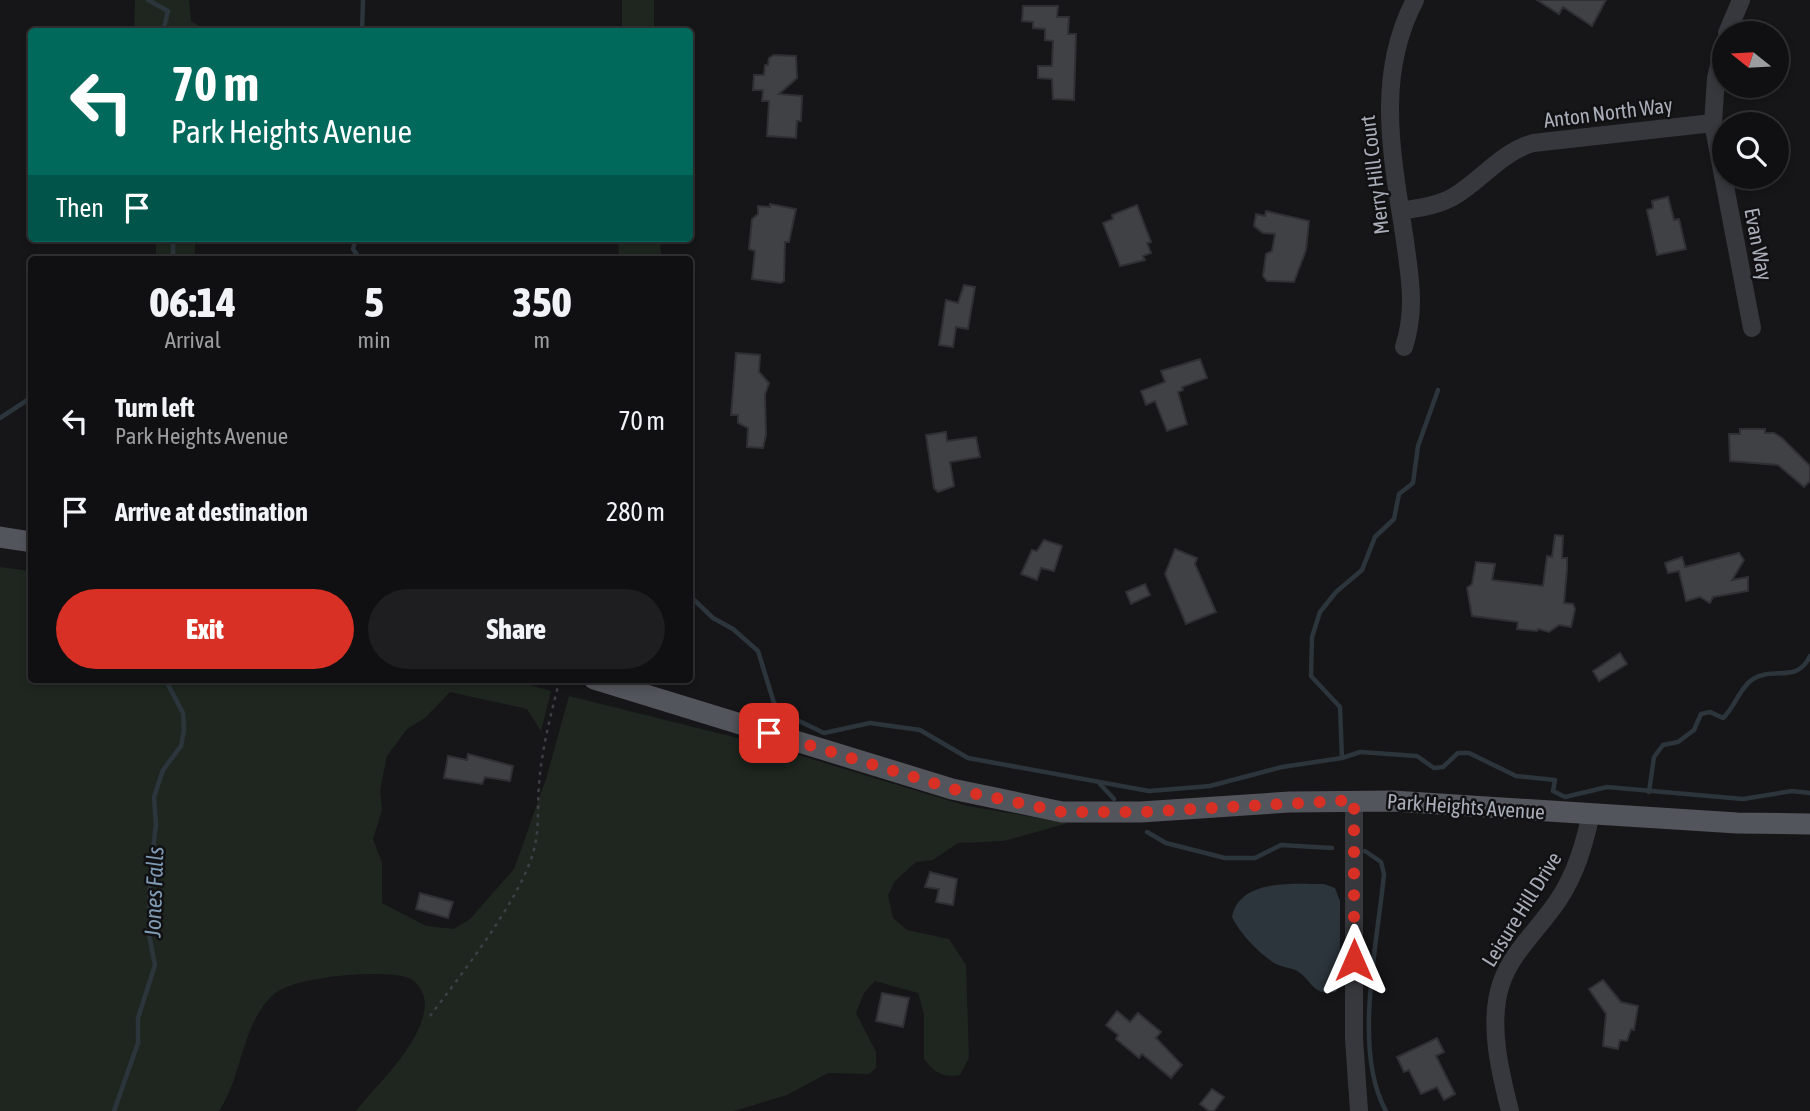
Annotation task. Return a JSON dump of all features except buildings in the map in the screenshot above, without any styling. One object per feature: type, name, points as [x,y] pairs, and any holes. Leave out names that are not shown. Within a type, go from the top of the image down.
[{"type":"main road","points":[[0,537],[28,541]]},
{"type":"main road","name":"Park Heights Avenue","points":[[607,683],[953,789],[1028,807],[1062,812],[1101,813],[1354,800],[1810,824]]},
{"type":"street","name":"Merry Hill Court","points":[[1404,346],[1410,328],[1413,292],[1390,145],[1388,89],[1402,33],[1415,0]]},
{"type":"street","points":[[1732,21],[1741,0]]},
{"type":"street","name":"Anton North Way","points":[[1401,211],[1451,198],[1494,163],[1526,145],[1572,137],[1712,123]]},
{"type":"street","name":"Evan Way","points":[[1726,189],[1752,328]]},
{"type":"street","points":[[1354,800],[1354,1040],[1359,1111]]},
{"type":"street","name":"Leisure Hill Drive","points":[[1510,1111],[1503,1083],[1496,1026],[1501,985],[1510,964],[1559,899],[1573,873],[1584,846],[1591,814]]},
{"type":"path","points":[[430,1016],[462,973],[530,863],[539,821],[539,785],[548,726],[559,683]]},
{"type":"shaded area","points":[[135,0],[189,0],[191,21],[204,28],[134,28]]},
{"type":"shaded area","points":[[622,0],[654,0],[654,28],[622,28]]},
{"type":"shaded area","points":[[156,242],[196,242],[194,256],[156,256]]},
{"type":"shaded area","points":[[618,242],[660,242],[661,256],[619,256]]},
{"type":"shaded area","points":[[0,567],[28,571],[28,683],[523,683],[551,691],[541,731],[527,709],[450,692],[425,718],[407,729],[387,756],[380,790],[382,810],[373,839],[382,863],[382,903],[426,926],[454,929],[470,919],[514,869],[546,779],[569,696],[758,743],[967,806],[1068,823],[1004,841],[958,843],[933,860],[916,862],[895,881],[888,895],[893,918],[907,930],[949,939],[966,965],[969,1058],[960,1075],[940,1073],[924,1059],[924,1014],[918,993],[875,981],[864,993],[856,1013],[876,1052],[876,1068],[869,1074],[828,1073],[787,1095],[734,1111],[356,1111],[408,1047],[417,1033],[425,1004],[420,989],[409,978],[360,974],[299,983],[273,995],[263,1007],[248,1035],[233,1082],[219,1111],[0,1111]]},
{"type":"shaded area","points":[[1284,884],[1324,884],[1335,888],[1340,901],[1340,983],[1336,992],[1329,993],[1319,991],[1297,971],[1277,965],[1268,959],[1245,937],[1232,917],[1237,904],[1257,889]]},
{"type":"waterway","name":"Jones Falls","points":[[148,0],[168,11],[164,28]]},
{"type":"waterway","points":[[362,28],[363,0]]},
{"type":"waterway","name":"Jones Falls","points":[[173,242],[173,256]]},
{"type":"waterway","points":[[355,242],[353,249],[358,256]]},
{"type":"waterway","points":[[1342,758],[1340,707],[1311,676],[1312,637],[1320,612],[1336,592],[1362,570],[1375,537],[1394,519],[1399,494],[1413,483],[1418,446],[1438,390]]},
{"type":"waterway","points":[[0,418],[28,400]]},
{"type":"waterway","points":[[693,599],[713,618],[733,629],[758,651],[774,703],[795,719],[824,733],[870,723],[920,730],[968,758],[1149,791],[1210,786],[1282,767],[1342,758],[1360,752],[1417,756],[1434,768],[1443,767],[1458,753],[1469,753],[1516,776],[1555,780],[1553,791],[1565,797],[1607,787],[1743,799],[1792,791],[1810,793]]},
{"type":"waterway","points":[[1649,792],[1654,757],[1663,745],[1678,742],[1694,730],[1701,714],[1710,712],[1723,718],[1753,679],[1761,675],[1799,670],[1810,656]]},
{"type":"waterway","name":"Jones Falls","points":[[114,1111],[138,1043],[138,1018],[155,965],[149,935],[150,876],[156,824],[154,797],[163,770],[181,746],[184,730],[183,713],[167,683]]},
{"type":"waterway","points":[[1100,784],[1114,799]]},
{"type":"waterway","points":[[1147,832],[1166,843],[1225,858],[1255,858],[1281,845],[1332,848]]},
{"type":"waterway","points":[[1365,851],[1381,862],[1384,874],[1373,963],[1369,1027],[1370,1058],[1376,1086],[1386,1111]]},
{"type":"route","points":[[769,733],[993,800],[1062,812],[1141,812],[1354,800],[1354,960]]}]
